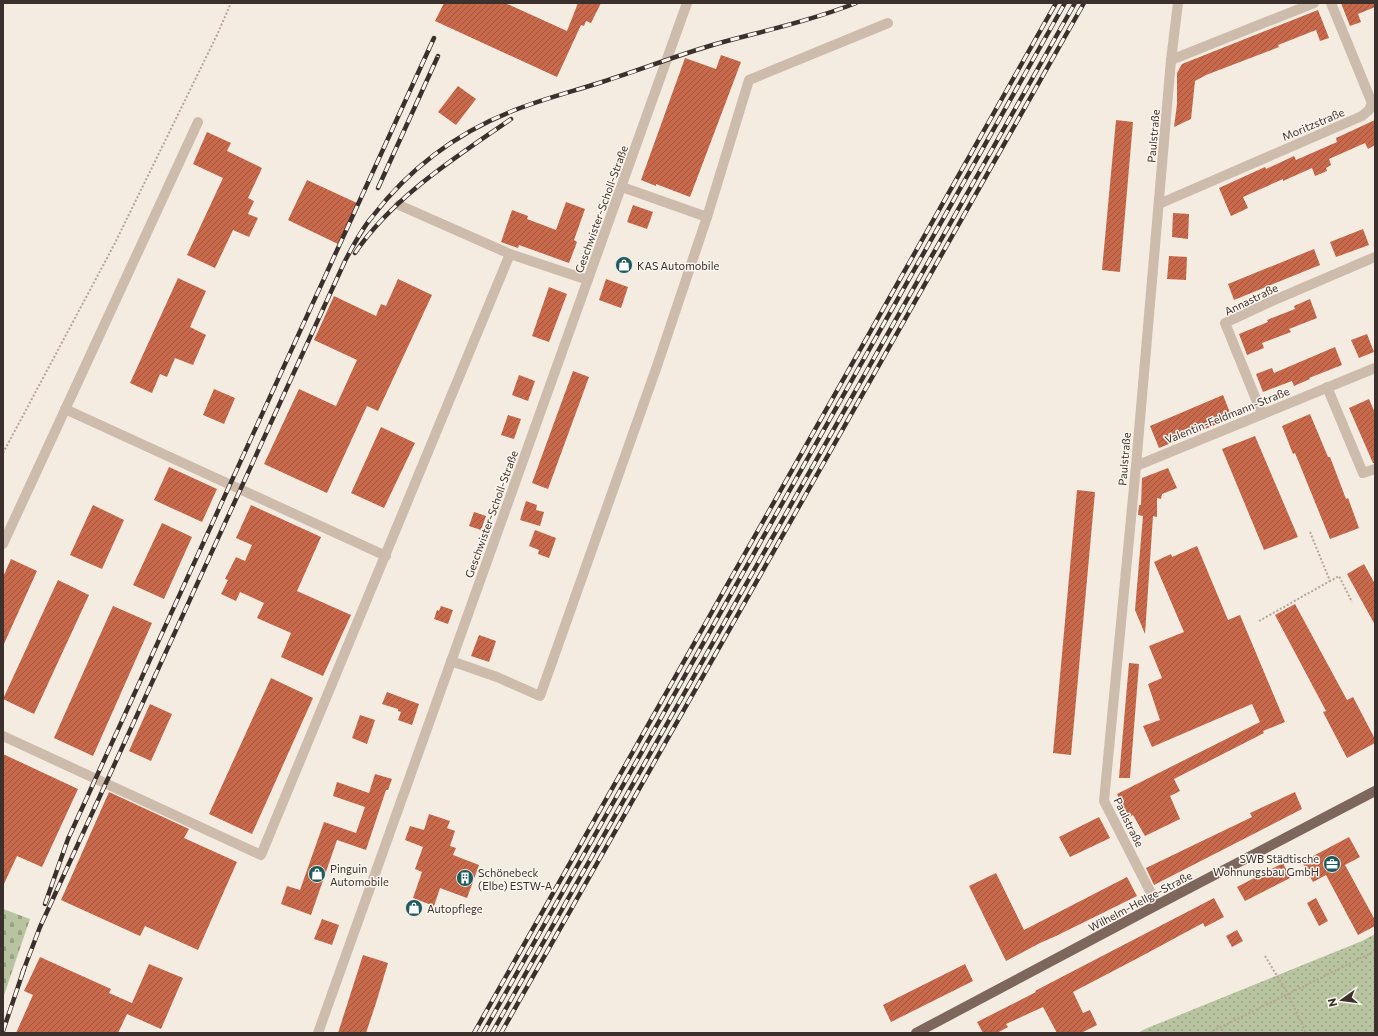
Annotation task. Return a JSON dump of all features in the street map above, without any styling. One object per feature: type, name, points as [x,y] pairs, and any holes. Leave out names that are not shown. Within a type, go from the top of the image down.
[{"type":"main road","name":"Wilhelm-Hellge-Straße","points":[[916,1033],[1375,791]]},
{"type":"street","name":"Geschwister-Scholl-Straße","points":[[318,1033],[687,3]]},
{"type":"street","name":"Paulstraße","points":[[1157,905],[1104,801],[1136,466],[1171,60],[1178,3]]},
{"type":"street","points":[[1171,60],[1314,3]]},
{"type":"street","name":"Moritzstraße","points":[[1159,204],[1362,116],[1369,110],[1372,103],[1331,3]]},
{"type":"street","points":[[451,662],[498,677],[540,696],[655,373],[707,217],[749,80],[888,24]]},
{"type":"street","points":[[3,544],[198,122]]},
{"type":"street","points":[[622,187],[707,217]]},
{"type":"street","points":[[399,205],[510,254],[588,280]]},
{"type":"street","points":[[3,736],[261,855],[510,254]]},
{"type":"street","name":"Annastraße","points":[[1262,414],[1225,323],[1375,257]]},
{"type":"street","name":"Valentin-Feldmann-Straße","points":[[1136,466],[1375,368]]},
{"type":"street","points":[[1327,387],[1362,473],[1375,469]]},
{"type":"street","points":[[65,409],[386,556]]},
{"type":"path","points":[[3,453],[114,245],[217,35],[231,3]]},
{"type":"path","points":[[1310,532],[1330,581]]},
{"type":"path","points":[[1259,621],[1339,576],[1352,602]]},
{"type":"path","points":[[1209,1033],[1375,951]]},
{"type":"path","points":[[1265,956],[1288,994],[1306,1033]]},
{"type":"green space","points":[[3,909],[30,919],[3,998]]},
{"type":"green space","points":[[1375,934],[1375,1033],[1138,1033],[1362,941]]},
{"type":"building","points":[[444,3],[505,3],[567,31],[578,3],[601,3],[591,23],[586,21],[584,26],[581,25],[557,77],[435,21]]},
{"type":"building","points":[[1341,3],[1375,3],[1375,7],[1358,14],[1361,22],[1350,26]]},
{"type":"building","points":[[1318,10],[1329,38],[1320,41],[1316,30],[1278,45],[1279,47],[1206,75],[1195,81],[1191,119],[1174,127],[1177,104],[1177,73],[1182,64]]},
{"type":"building","points":[[721,55],[741,62],[690,197],[641,180],[685,58],[716,69]]},
{"type":"building","points":[[458,86],[476,99],[456,125],[438,112]]},
{"type":"building","points":[[1116,120],[1133,122],[1120,272],[1102,270]]},
{"type":"building","points":[[1375,120],[1375,145],[1368,149],[1365,143],[1329,159],[1331,165],[1326,168],[1327,171],[1315,176],[1312,168],[1243,197],[1248,208],[1231,216],[1219,188],[1265,167],[1266,169],[1294,156],[1296,160],[1337,142],[1336,138]]},
{"type":"building","points":[[207,132],[231,143],[227,151],[262,168],[248,198],[254,201],[248,214],[258,218],[249,237],[233,230],[215,268],[187,255],[223,178],[193,164]]},
{"type":"building","points":[[307,180],[357,203],[338,244],[288,220]]},
{"type":"building","points":[[566,202],[585,209],[574,240],[577,242],[569,263],[519,245],[518,248],[501,242],[512,210],[528,216],[527,219],[556,230]]},
{"type":"building","points":[[633,205],[653,212],[647,229],[627,222]]},
{"type":"building","points":[[1173,213],[1189,214],[1188,239],[1172,237]]},
{"type":"building","points":[[1363,229],[1369,245],[1336,257],[1330,242]]},
{"type":"building","points":[[1314,249],[1320,265],[1234,300],[1228,284]]},
{"type":"building","points":[[1169,256],[1187,257],[1186,280],[1167,279]]},
{"type":"building","points":[[178,278],[206,291],[190,327],[206,335],[193,365],[175,358],[167,377],[160,374],[152,393],[130,383]]},
{"type":"building","points":[[398,279],[432,295],[378,411],[367,406],[327,493],[264,464],[299,389],[336,406],[357,360],[314,340],[334,296],[376,316],[381,304],[386,306]]},
{"type":"building","points":[[606,279],[628,287],[621,308],[599,300]]},
{"type":"building","points":[[549,287],[567,294],[549,342],[532,336]]},
{"type":"building","points":[[1310,299],[1317,318],[1289,329],[1291,332],[1262,343],[1264,348],[1247,355],[1239,334],[1268,322],[1267,320],[1295,309],[1294,306]]},
{"type":"building","points":[[1367,334],[1374,352],[1359,358],[1351,340]]},
{"type":"building","points":[[1335,347],[1342,365],[1309,378],[1310,379],[1294,386],[1292,381],[1263,392],[1256,374],[1272,368],[1274,373]]},
{"type":"building","points":[[573,371],[589,377],[548,489],[532,483]]},
{"type":"building","points":[[519,375],[535,381],[528,401],[512,395]]},
{"type":"building","points":[[214,389],[235,398],[224,424],[203,415]]},
{"type":"building","points":[[1223,395],[1232,418],[1159,448],[1150,426]]},
{"type":"building","points":[[1369,399],[1375,413],[1375,463],[1373,463],[1349,408]]},
{"type":"building","points":[[1310,414],[1328,457],[1330,457],[1346,499],[1348,498],[1359,528],[1330,539],[1295,453],[1293,454],[1282,426]]},
{"type":"building","points":[[508,415],[521,419],[514,439],[501,435]]},
{"type":"building","points":[[381,427],[415,443],[384,508],[351,493]]},
{"type":"building","points":[[1255,436],[1298,537],[1264,550],[1222,449]]},
{"type":"building","points":[[169,467],[217,489],[202,522],[154,500]]},
{"type":"building","points":[[1168,468],[1177,488],[1162,494],[1161,499],[1157,498],[1157,517],[1153,516],[1145,634],[1135,610],[1143,516],[1138,515],[1139,505],[1141,505],[1142,478]]},
{"type":"building","points":[[1077,490],[1095,492],[1071,755],[1053,753]]},
{"type":"building","points":[[526,501],[537,505],[536,510],[544,512],[540,526],[520,520]]},
{"type":"building","points":[[93,505],[124,520],[102,569],[70,555]]},
{"type":"building","points":[[251,505],[321,537],[297,591],[351,615],[323,676],[281,657],[291,633],[257,618],[264,603],[240,592],[236,601],[221,594],[228,580],[225,579],[236,557],[245,561],[252,545],[236,538]]},
{"type":"building","points":[[474,512],[486,516],[481,530],[469,526]]},
{"type":"building","points":[[162,523],[192,537],[164,599],[133,585]]},
{"type":"building","points":[[535,530],[556,538],[549,558],[538,554],[539,550],[529,546]]},
{"type":"building","points":[[1197,546],[1228,620],[1240,615],[1285,722],[1263,731],[1264,733],[1174,779],[1180,791],[1170,796],[1180,819],[1145,836],[1133,815],[1124,820],[1118,807],[1122,805],[1117,794],[1260,722],[1252,704],[1152,747],[1143,726],[1160,720],[1148,684],[1162,678],[1149,646],[1184,632],[1154,562],[1171,554],[1172,557]]},
{"type":"building","points":[[11,559],[37,571],[3,646],[3,577]]},
{"type":"building","points":[[1364,564],[1375,584],[1375,625],[1347,574]]},
{"type":"building","points":[[58,580],[89,595],[34,714],[3,699]]},
{"type":"building","points":[[1295,604],[1347,700],[1353,697],[1375,739],[1375,743],[1347,758],[1323,712],[1326,711],[1275,615]]},
{"type":"building","points":[[113,606],[152,623],[93,756],[54,738]]},
{"type":"building","points":[[441,606],[453,610],[448,624],[434,619],[437,610],[439,611]]},
{"type":"building","points":[[479,635],[496,641],[489,662],[471,656]]},
{"type":"building","points":[[1129,663],[1139,664],[1130,778],[1119,778]]},
{"type":"building","points":[[271,678],[313,698],[252,834],[209,814]]},
{"type":"building","points":[[387,692],[419,704],[412,725],[398,720],[401,712],[398,711],[398,709],[382,704]]},
{"type":"building","points":[[150,704],[172,714],[151,761],[129,751]]},
{"type":"building","points":[[360,715],[375,720],[367,744],[352,738]]},
{"type":"building","points":[[3,754],[78,789],[42,867],[17,856],[3,886]]},
{"type":"building","points":[[375,774],[392,779],[388,790],[386,790],[366,850],[337,840],[311,915],[281,904],[287,886],[300,890],[324,822],[356,833],[365,807],[333,796],[337,782],[369,793]]},
{"type":"building","points":[[109,792],[189,829],[184,838],[237,862],[198,950],[145,926],[140,936],[61,900]]},
{"type":"building","points":[[1295,792],[1302,809],[1154,885],[1146,868],[1252,817],[1250,813]]},
{"type":"building","points":[[429,814],[450,821],[447,828],[455,831],[450,846],[456,848],[453,855],[479,865],[467,898],[440,888],[434,906],[413,898],[422,872],[415,869],[423,847],[405,840],[410,826],[424,830]]},
{"type":"building","points":[[1099,817],[1110,838],[1070,857],[1059,837]]},
{"type":"building","points":[[1349,837],[1360,857],[1345,865],[1375,920],[1375,926],[1358,935],[1326,875],[1313,882],[1302,862]]},
{"type":"building","points":[[1283,863],[1290,878],[1245,901],[1237,887]]},
{"type":"building","points":[[996,873],[1024,930],[1127,877],[1137,896],[1006,961],[969,886]]},
{"type":"building","points":[[1214,898],[1224,917],[1205,927],[1203,923],[1073,992],[1083,1013],[1090,1010],[1097,1025],[1081,1033],[1057,1033],[1043,1007],[1006,1024],[1008,1027],[997,1033],[983,1033],[977,1022]]},
{"type":"building","points":[[1316,898],[1328,921],[1319,926],[1307,903]]},
{"type":"building","points":[[322,919],[339,925],[332,945],[314,939]]},
{"type":"building","points":[[1237,930],[1243,941],[1232,947],[1226,936]]},
{"type":"building","points":[[363,955],[388,963],[376,1003],[366,1033],[338,1033]]},
{"type":"building","points":[[40,957],[111,989],[109,993],[132,1003],[149,964],[183,978],[161,1029],[127,1014],[118,1033],[16,1033],[33,995],[24,991]]},
{"type":"building","points":[[965,964],[973,981],[891,1022],[883,1005]]},
{"type":"railway","points":[[22,974],[40,927],[345,261],[364,227],[386,200],[417,169],[452,142],[470,131],[510,112],[702,48],[804,20],[856,3]]},
{"type":"railway","points":[[474,1033],[1056,3]]},
{"type":"railway","points":[[483,1033],[1065,3]]},
{"type":"railway","points":[[492,1033],[1075,3]]},
{"type":"railway","points":[[501,1033],[1084,3]]},
{"type":"railway","points":[[45,904],[68,839],[434,38]]},
{"type":"railway","points":[[378,188],[438,56]]},
{"type":"railway","points":[[355,253],[371,232],[407,196],[447,164],[511,119]]},
{"type":"railway","points":[[3,1031],[24,969]]},
{"type":"place","name":"KAS Automobile","points":[[624,265]]},
{"type":"place","name":"SWB Städtische Wohnungsbau GmbH","points":[[1332,864]]},
{"type":"place","name":"Pinguin Automobile","points":[[317,874]]},
{"type":"place","name":"Schönebeck (Elbe) ESTW-A","points":[[465,878]]},
{"type":"place","name":"Autopflege","points":[[414,908]]}]
